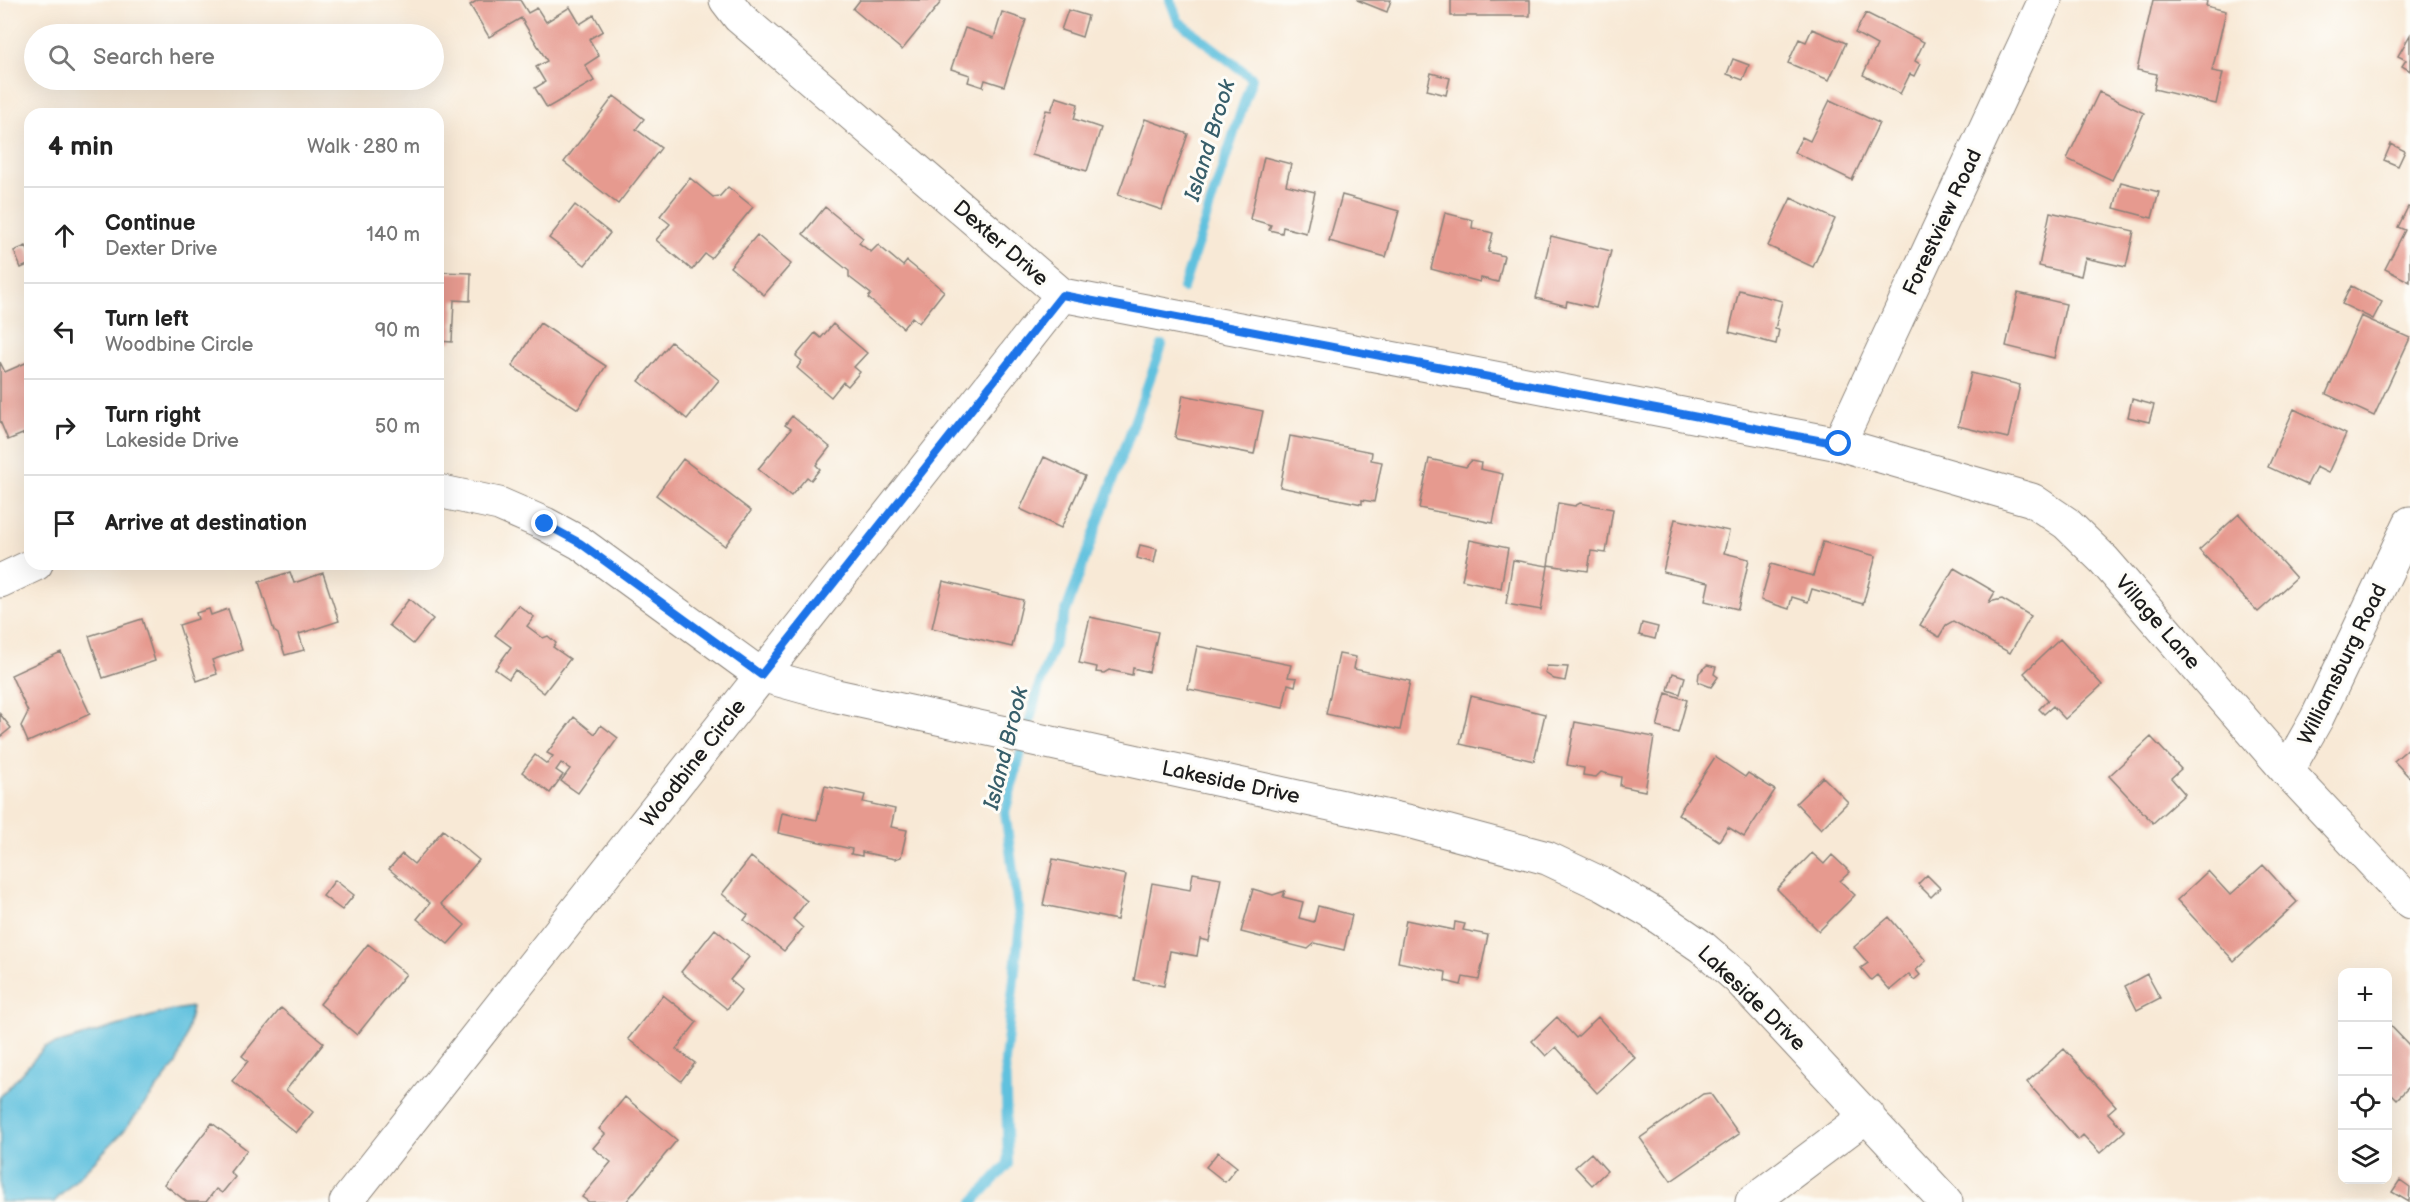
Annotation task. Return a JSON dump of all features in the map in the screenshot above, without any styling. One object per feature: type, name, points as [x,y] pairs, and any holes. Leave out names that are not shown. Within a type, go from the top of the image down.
[{"type":"street","name":"Forestview Road","points":[[1839,444],[2045,0]]},
{"type":"street","name":"Dexter Drive","points":[[737,6],[1062,295],[1839,444]]},
{"type":"street","name":"Woodbine Circle","points":[[346,1202],[1062,295]]},
{"type":"street","name":"Village Lane","points":[[1839,444],[2032,500],[2066,523],[2104,560],[2287,771],[2410,902]]},
{"type":"street","name":"Lakeside Drive","points":[[444,492],[499,504],[580,543],[761,675],[837,696],[1412,822],[1547,858],[1604,885],[1651,912],[1702,947],[1739,979],[1868,1115],[1946,1202]]},
{"type":"street","name":"Williamsburg Road","points":[[2287,771],[2317,718],[2410,523]]},
{"type":"street","points":[[0,581],[24,570]]},
{"type":"street","points":[[1752,1202],[1868,1115]]},
{"type":"water","points":[[192,1007],[185,1040],[176,1064],[122,1133],[54,1202],[0,1202],[0,1097],[45,1047],[169,1011]]},
{"type":"building","points":[[478,0],[520,0],[528,13],[537,8],[546,22],[570,7],[580,24],[594,15],[603,31],[589,39],[599,56],[585,65],[594,81],[547,108],[535,88],[545,82],[536,67],[547,61],[521,18],[489,37],[470,5]]},
{"type":"building","points":[[860,0],[939,0],[941,2],[902,50],[853,9]]},
{"type":"building","points":[[1357,0],[1391,0],[1387,12]]},
{"type":"building","points":[[1451,0],[1530,0],[1530,16],[1451,16]]},
{"type":"building","points":[[2153,0],[2204,0],[2207,1],[2206,6],[2226,11],[2212,71],[2223,73],[2216,104],[2154,89],[2157,74],[2137,70]]},
{"type":"building","points":[[1068,10],[1088,16],[1082,37],[1061,30]]},
{"type":"building","points":[[1002,12],[1026,20],[1004,86],[985,80],[983,87],[968,82],[970,75],[951,69],[965,28],[994,38]]},
{"type":"building","points":[[1866,13],[1924,42],[1915,61],[1920,64],[1914,76],[1910,74],[1900,94],[1863,75],[1877,45],[1855,33]]},
{"type":"building","points":[[1812,29],[1846,43],[1829,80],[1788,63],[1799,39],[1806,42]]},
{"type":"building","points":[[2410,35],[2410,71],[2402,66],[2406,60],[2398,56]]},
{"type":"building","points":[[1733,59],[1749,65],[1743,80],[1727,74]]},
{"type":"building","points":[[1431,73],[1450,78],[1446,95],[1427,90]]},
{"type":"building","points":[[2099,92],[2144,113],[2112,180],[2067,159]]},
{"type":"building","points":[[614,96],[644,119],[636,129],[661,148],[618,204],[564,162]]},
{"type":"building","points":[[1056,97],[1078,104],[1074,119],[1101,128],[1087,171],[1032,155],[1046,110],[1051,111]]},
{"type":"building","points":[[1830,100],[1879,123],[1852,180],[1794,152],[1802,137],[1810,141]]},
{"type":"building","points":[[1145,119],[1188,134],[1162,210],[1118,195]]},
{"type":"building","points":[[2391,144],[2405,151],[2398,166],[2384,160]]},
{"type":"building","points":[[1264,157],[1291,164],[1286,185],[1315,192],[1306,233],[1283,227],[1282,233],[1269,230],[1271,225],[1250,219]]},
{"type":"building","points":[[690,178],[713,197],[720,196],[728,187],[753,207],[711,258],[705,254],[692,270],[656,240],[670,224],[660,216]]},
{"type":"building","points":[[2121,182],[2159,192],[2152,218],[2114,208]]},
{"type":"building","points":[[1342,195],[1399,211],[1386,257],[1329,241]]},
{"type":"building","points":[[1791,198],[1835,219],[1813,267],[1768,246]]},
{"type":"building","points":[[575,205],[610,233],[585,265],[549,238]]},
{"type":"building","points":[[825,207],[863,238],[859,243],[871,252],[878,245],[903,266],[907,261],[944,291],[919,323],[912,317],[903,328],[868,298],[871,294],[849,277],[849,271],[803,234]]},
{"type":"building","points":[[2408,207],[2410,208],[2410,282],[2385,269],[2405,230],[2398,227]]},
{"type":"building","points":[[2050,212],[2134,231],[2126,267],[2085,258],[2081,276],[2039,266]]},
{"type":"building","points":[[1445,213],[1473,220],[1472,228],[1493,233],[1488,252],[1504,256],[1498,282],[1481,278],[1480,282],[1431,269]]},
{"type":"building","points":[[757,235],[791,264],[764,295],[730,267]]},
{"type":"building","points":[[1551,236],[1611,251],[1596,308],[1567,301],[1566,306],[1536,298]]},
{"type":"building","points":[[24,247],[24,267],[21,268],[14,251]]},
{"type":"building","points":[[444,272],[471,273],[470,301],[454,300],[452,342],[444,341]]},
{"type":"building","points":[[2351,286],[2382,302],[2373,319],[2342,304]]},
{"type":"building","points":[[1739,290],[1782,301],[1775,329],[1779,330],[1776,344],[1729,332]]},
{"type":"building","points":[[2018,293],[2066,304],[2054,358],[2006,346]]},
{"type":"building","points":[[2361,316],[2410,338],[2374,416],[2326,394]]},
{"type":"building","points":[[540,323],[606,366],[578,409],[512,366]]},
{"type":"building","points":[[833,324],[867,353],[854,367],[860,372],[848,386],[843,382],[831,397],[797,368],[802,361],[796,356],[815,333],[821,338]]},
{"type":"building","points":[[671,342],[719,380],[687,419],[639,381]]},
{"type":"building","points":[[0,362],[5,372],[24,364],[24,433],[8,440],[0,421]]},
{"type":"building","points":[[1971,373],[2020,385],[2008,438],[1958,426]]},
{"type":"building","points":[[1183,395],[1263,411],[1254,454],[1177,439],[1175,437]]},
{"type":"building","points":[[2132,399],[2154,405],[2149,422],[2128,417]]},
{"type":"building","points":[[2294,409],[2346,434],[2328,473],[2316,467],[2307,485],[2268,467]]},
{"type":"building","points":[[792,416],[830,447],[816,465],[820,469],[811,480],[807,477],[791,496],[758,469],[791,429],[785,425]]},
{"type":"building","points":[[1290,436],[1372,452],[1371,460],[1382,462],[1374,502],[1362,500],[1362,504],[1280,487]]},
{"type":"building","points":[[1044,457],[1085,476],[1061,528],[1020,509]]},
{"type":"building","points":[[683,459],[751,511],[725,546],[656,495]]},
{"type":"building","points":[[1429,459],[1466,467],[1471,461],[1481,463],[1480,469],[1503,474],[1493,523],[1419,508]]},
{"type":"building","points":[[1558,503],[1575,506],[1580,503],[1613,509],[1606,553],[1591,551],[1588,571],[1548,565]]},
{"type":"building","points":[[2239,514],[2296,578],[2258,612],[2199,550]]},
{"type":"building","points":[[1675,519],[1729,531],[1724,553],[1749,559],[1738,609],[1705,601],[1709,582],[1663,572]]},
{"type":"building","points":[[1470,540],[1508,548],[1501,588],[1462,580]]},
{"type":"building","points":[[1823,542],[1876,556],[1863,604],[1812,589],[1808,602],[1792,597],[1789,609],[1761,600],[1771,564],[1813,576]]},
{"type":"building","points":[[1140,545],[1157,549],[1154,563],[1137,558]]},
{"type":"building","points":[[1513,560],[1548,566],[1541,610],[1506,604]]},
{"type":"building","points":[[1954,568],[1995,592],[1989,602],[2002,599],[2031,616],[2010,653],[1953,621],[1946,625],[1939,637],[1920,625]]},
{"type":"building","points":[[290,572],[294,583],[323,573],[339,621],[299,634],[304,650],[285,655],[278,634],[274,631],[259,582]]},
{"type":"building","points":[[943,581],[1023,600],[1012,647],[932,628]]},
{"type":"building","points":[[409,599],[433,619],[413,644],[389,625]]},
{"type":"building","points":[[518,605],[534,617],[527,626],[543,638],[548,636],[556,643],[553,647],[570,659],[544,693],[515,670],[509,679],[495,669],[511,647],[495,635]]},
{"type":"building","points":[[209,609],[211,615],[228,609],[242,650],[212,660],[217,674],[197,681],[179,625],[198,619],[196,613]]},
{"type":"building","points":[[1090,617],[1158,632],[1149,672],[1133,668],[1132,675],[1109,670],[1104,673],[1096,672],[1097,667],[1079,663]]},
{"type":"building","points":[[142,619],[155,661],[103,678],[89,636]]},
{"type":"building","points":[[1642,623],[1658,627],[1655,639],[1639,635]]},
{"type":"building","points":[[2060,639],[2102,685],[2065,719],[2053,706],[2044,714],[2039,709],[2048,700],[2024,673]]},
{"type":"building","points":[[1197,646],[1291,665],[1288,677],[1297,678],[1295,686],[1288,684],[1283,708],[1188,689]]},
{"type":"building","points":[[61,652],[90,714],[28,742],[21,726],[28,712],[11,675]]},
{"type":"building","points":[[1339,654],[1356,657],[1354,669],[1410,681],[1400,730],[1326,714]]},
{"type":"building","points":[[1707,665],[1716,667],[1714,674],[1718,677],[1711,687],[1698,682],[1699,673]]},
{"type":"building","points":[[1547,666],[1568,667],[1565,681],[1554,679],[1545,673]]},
{"type":"building","points":[[1673,673],[1685,677],[1680,694],[1668,690]]},
{"type":"building","points":[[1666,693],[1687,700],[1678,733],[1657,727]]},
{"type":"building","points":[[1471,696],[1545,714],[1534,761],[1460,744]]},
{"type":"building","points":[[0,714],[11,728],[0,737]]},
{"type":"building","points":[[574,717],[595,734],[601,725],[618,738],[578,793],[561,781],[570,769],[561,763],[556,770],[563,775],[550,793],[522,772],[535,755],[547,764],[553,756],[547,753]]},
{"type":"building","points":[[1575,722],[1654,737],[1645,791],[1620,786],[1621,777],[1601,772],[1596,777],[1583,775],[1584,768],[1567,765]]},
{"type":"building","points":[[2151,737],[2181,769],[2171,778],[2185,794],[2153,823],[2109,776]]},
{"type":"building","points":[[2410,747],[2410,778],[2394,761]]},
{"type":"building","points":[[1715,757],[1745,777],[1748,773],[1775,790],[1744,837],[1728,827],[1719,841],[1678,814]]},
{"type":"building","points":[[1823,777],[1848,802],[1821,829],[1796,803]]},
{"type":"building","points":[[825,786],[865,795],[863,802],[895,809],[891,827],[907,830],[901,857],[895,859],[862,852],[862,856],[851,854],[852,849],[778,833],[782,813],[817,820]]},
{"type":"building","points":[[443,830],[479,860],[441,904],[465,925],[448,944],[417,919],[430,903],[389,869],[402,854],[414,864]]},
{"type":"building","points":[[1812,853],[1824,864],[1832,855],[1850,872],[1840,881],[1855,895],[1819,931],[1777,889]]},
{"type":"building","points":[[751,857],[807,901],[793,919],[803,928],[784,951],[744,920],[748,915],[722,894]]},
{"type":"building","points":[[1053,859],[1126,875],[1117,920],[1043,905]]},
{"type":"building","points":[[2263,865],[2297,902],[2234,961],[2177,900],[2208,871],[2230,895]]},
{"type":"building","points":[[1193,873],[1221,878],[1209,941],[1200,939],[1197,956],[1170,951],[1164,986],[1134,980],[1152,883],[1190,890]]},
{"type":"building","points":[[1927,875],[1940,888],[1931,897],[1918,884]]},
{"type":"building","points":[[335,880],[354,895],[342,910],[323,896]]},
{"type":"building","points":[[1253,889],[1273,895],[1285,891],[1283,897],[1303,902],[1299,918],[1314,922],[1318,906],[1352,915],[1344,950],[1315,943],[1308,949],[1241,932]]},
{"type":"building","points":[[1889,917],[1926,961],[1916,970],[1920,975],[1914,980],[1909,974],[1890,990],[1877,975],[1871,980],[1861,968],[1868,963],[1854,947]]},
{"type":"building","points":[[1406,920],[1454,930],[1455,922],[1465,924],[1463,930],[1488,935],[1479,980],[1463,977],[1461,985],[1445,981],[1446,972],[1398,962]]},
{"type":"building","points":[[715,929],[749,957],[730,980],[742,990],[727,1009],[681,972]]},
{"type":"building","points":[[368,944],[406,974],[357,1035],[320,1004]]},
{"type":"building","points":[[2147,974],[2160,998],[2137,1010],[2125,986]]},
{"type":"building","points":[[663,995],[697,1022],[676,1049],[695,1063],[681,1081],[628,1039]]},
{"type":"building","points":[[281,1008],[324,1043],[286,1090],[313,1112],[296,1133],[232,1081],[248,1061],[242,1056]]},
{"type":"building","points":[[1557,1017],[1576,1038],[1598,1017],[1635,1058],[1597,1093],[1556,1047],[1546,1056],[1532,1041]]},
{"type":"building","points":[[2392,1027],[2410,1046],[2410,1086],[2397,1099],[2392,1094]]},
{"type":"building","points":[[2064,1049],[2116,1106],[2108,1113],[2125,1131],[2100,1153],[2083,1135],[2078,1140],[2027,1082]]},
{"type":"building","points":[[1710,1093],[1739,1134],[1671,1181],[1640,1138],[1703,1094]]},
{"type":"building","points":[[625,1097],[677,1140],[626,1202],[589,1202],[582,1197],[611,1162],[593,1148],[605,1134],[599,1129]]},
{"type":"building","points":[[212,1123],[247,1150],[230,1172],[235,1177],[222,1193],[216,1189],[206,1202],[187,1202],[164,1184]]},
{"type":"building","points":[[1218,1152],[1237,1167],[1225,1182],[1206,1167]]},
{"type":"building","points":[[1591,1153],[1607,1171],[1592,1185],[1575,1167]]},
{"type":"building","points":[[2400,1180],[2410,1187],[2409,1202],[2392,1192]]},
{"type":"waterway","name":"Island Brook","points":[[1170,0],[1178,21],[1252,78],[1183,288]]},
{"type":"waterway","name":"Island Brook","points":[[973,1202],[1008,1164],[1005,1061],[1020,924],[1005,812],[1039,686],[1162,345]]},
{"type":"route","points":[[545,524],[580,543],[761,675],[1062,295],[1839,444]]}]
